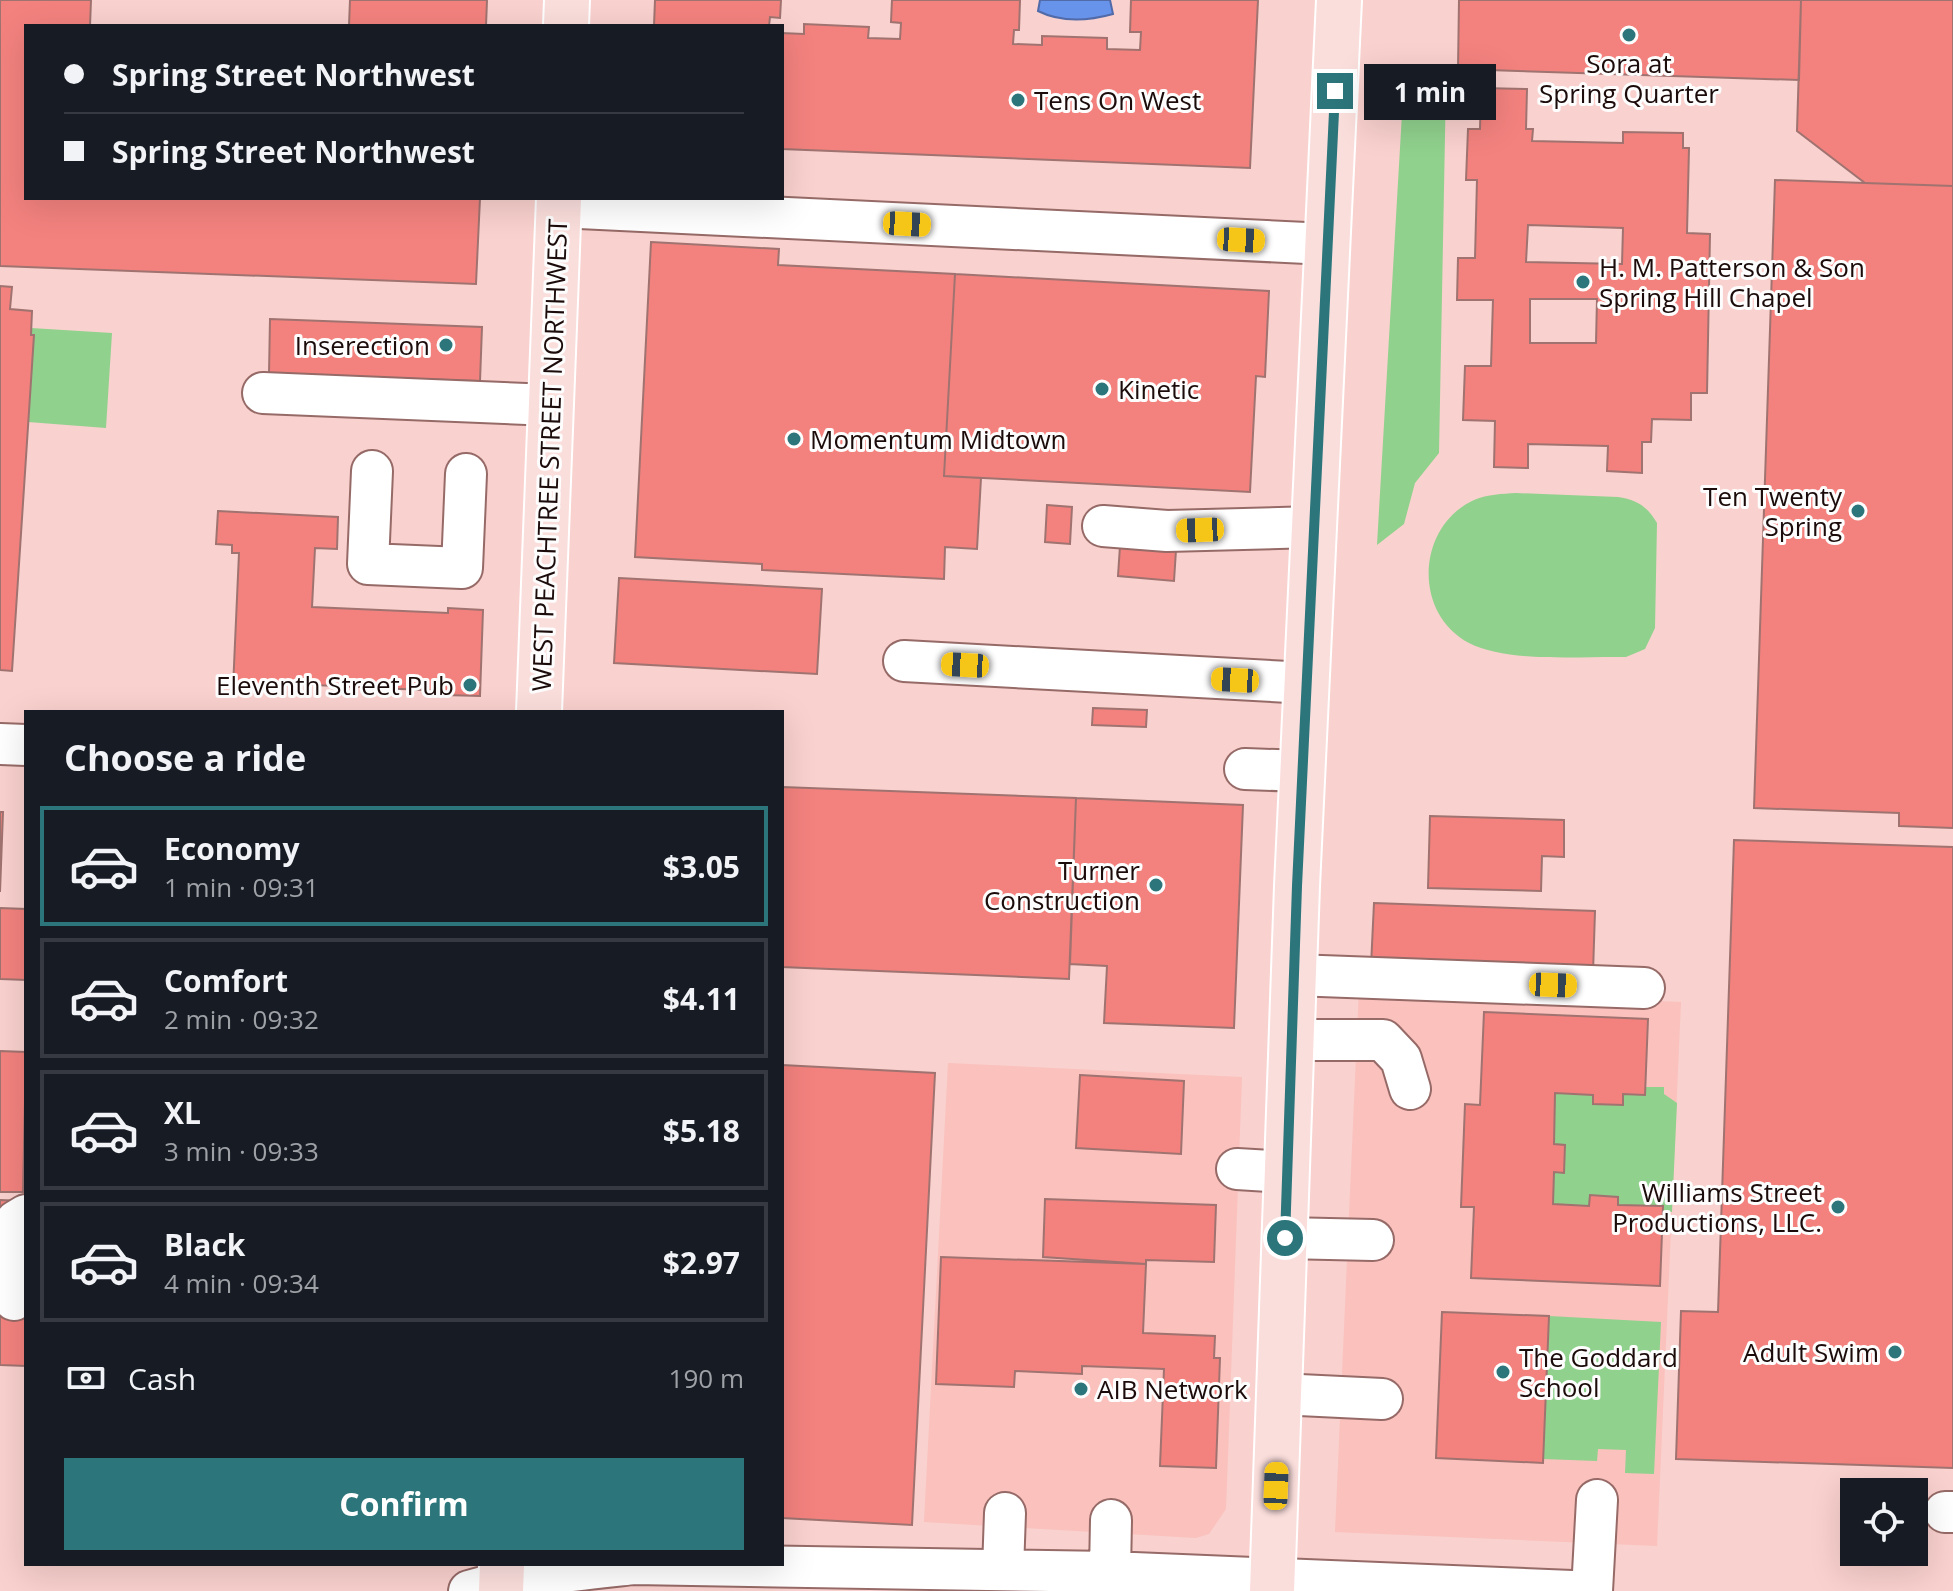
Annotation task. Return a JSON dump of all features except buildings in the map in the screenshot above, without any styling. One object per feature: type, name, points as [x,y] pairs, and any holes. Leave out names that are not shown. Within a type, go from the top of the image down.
[{"type":"main road","points":[[566,24],[567,0]]},
{"type":"main road","points":[[1273,1584],[1294,975],[1339,0]]},
{"type":"main road","name":"WEST PEACHTREE STREET NORTHWEST","points":[[539,710],[559,202]]},
{"type":"street","points":[[559,202],[1327,244]]},
{"type":"street","points":[[263,393],[551,405]]},
{"type":"street","points":[[372,471],[368,564],[462,568],[466,474]]},
{"type":"street","points":[[1103,526],[1167,531],[1314,527]]},
{"type":"street","points":[[904,661],[1307,683]]},
{"type":"street","points":[[0,744],[24,745]]},
{"type":"street","points":[[1245,769],[1303,771]]},
{"type":"street","points":[[1294,975],[1644,988]]},
{"type":"street","points":[[1292,1040],[1383,1040],[1401,1059],[1410,1089]]},
{"type":"street","points":[[1237,1169],[1287,1172]]},
{"type":"street","points":[[14,1300],[16,1221],[24,1216]]},
{"type":"street","points":[[1285,1238],[1373,1240]]},
{"type":"street","points":[[1279,1394],[1382,1399]]},
{"type":"street","points":[[1592,1591],[1597,1500]]},
{"type":"street","points":[[1003,1570],[1005,1513]]},
{"type":"street","points":[[1110,1572],[1111,1520]]},
{"type":"street","points":[[493,1582],[618,1566]]},
{"type":"street","points":[[674,1566],[953,1580],[1003,1570],[1110,1572],[1273,1584],[1572,1591]]},
{"type":"shaded area","name":"The Goddard School","points":[[1359,989],[1681,1002],[1657,1546],[1335,1532]]},
{"type":"shaded area","points":[[948,1063],[1242,1077],[1226,1509],[1209,1534],[1196,1538],[924,1522]]},
{"type":"green space","points":[[1431,81],[1446,83],[1439,453],[1415,483],[1404,524],[1377,545],[1403,96]]},
{"type":"green space","points":[[31,328],[112,333],[106,428],[28,422]]},
{"type":"green space","points":[[1516,493],[1618,497],[1636,502],[1649,512],[1657,523],[1655,628],[1645,649],[1626,657],[1524,656],[1485,649],[1469,643],[1451,629],[1438,612],[1431,591],[1429,570],[1432,549],[1441,529],[1455,512],[1474,500]]},
{"type":"green space","points":[[1645,1087],[1664,1087],[1664,1094],[1677,1103],[1672,1212],[1663,1212],[1663,1206],[1618,1205],[1618,1197],[1590,1195],[1589,1206],[1553,1204],[1554,1172],[1564,1172],[1565,1145],[1554,1144],[1555,1093],[1593,1095],[1593,1104],[1623,1105],[1623,1094],[1645,1095]]},
{"type":"green space","points":[[1549,1316],[1661,1322],[1654,1474],[1625,1473],[1626,1450],[1598,1449],[1597,1461],[1543,1459]]},
{"type":"water","points":[[1040,0],[1110,0],[1113,14],[1085,19],[1056,18],[1038,11]]},
{"type":"place","name":"Sora at Spring Quarter","points":[[1629,35]]},
{"type":"place","name":"Tens On West","points":[[1018,100]]},
{"type":"place","name":"H. M. Patterson & Son Spring Hill Chapel","points":[[1583,282]]},
{"type":"place","name":"Inserection","points":[[446,345]]},
{"type":"place","name":"Kinetic","points":[[1102,389]]},
{"type":"place","name":"Momentum Midtown","points":[[794,439]]},
{"type":"place","name":"Ten Twenty Spring","points":[[1858,511]]},
{"type":"place","name":"Eleventh Street Pub","points":[[470,685]]},
{"type":"place","name":"Turner Construction","points":[[1156,885]]},
{"type":"place","name":"Williams Street Productions, LLC.","points":[[1838,1207]]},
{"type":"place","name":"Adult Swim","points":[[1895,1352]]},
{"type":"place","name":"The Goddard School","points":[[1503,1372]]},
{"type":"place","name":"AIB Network","points":[[1081,1389]]},
{"type":"route","points":[[1285,1238],[1297,886],[1335,91]]}]
